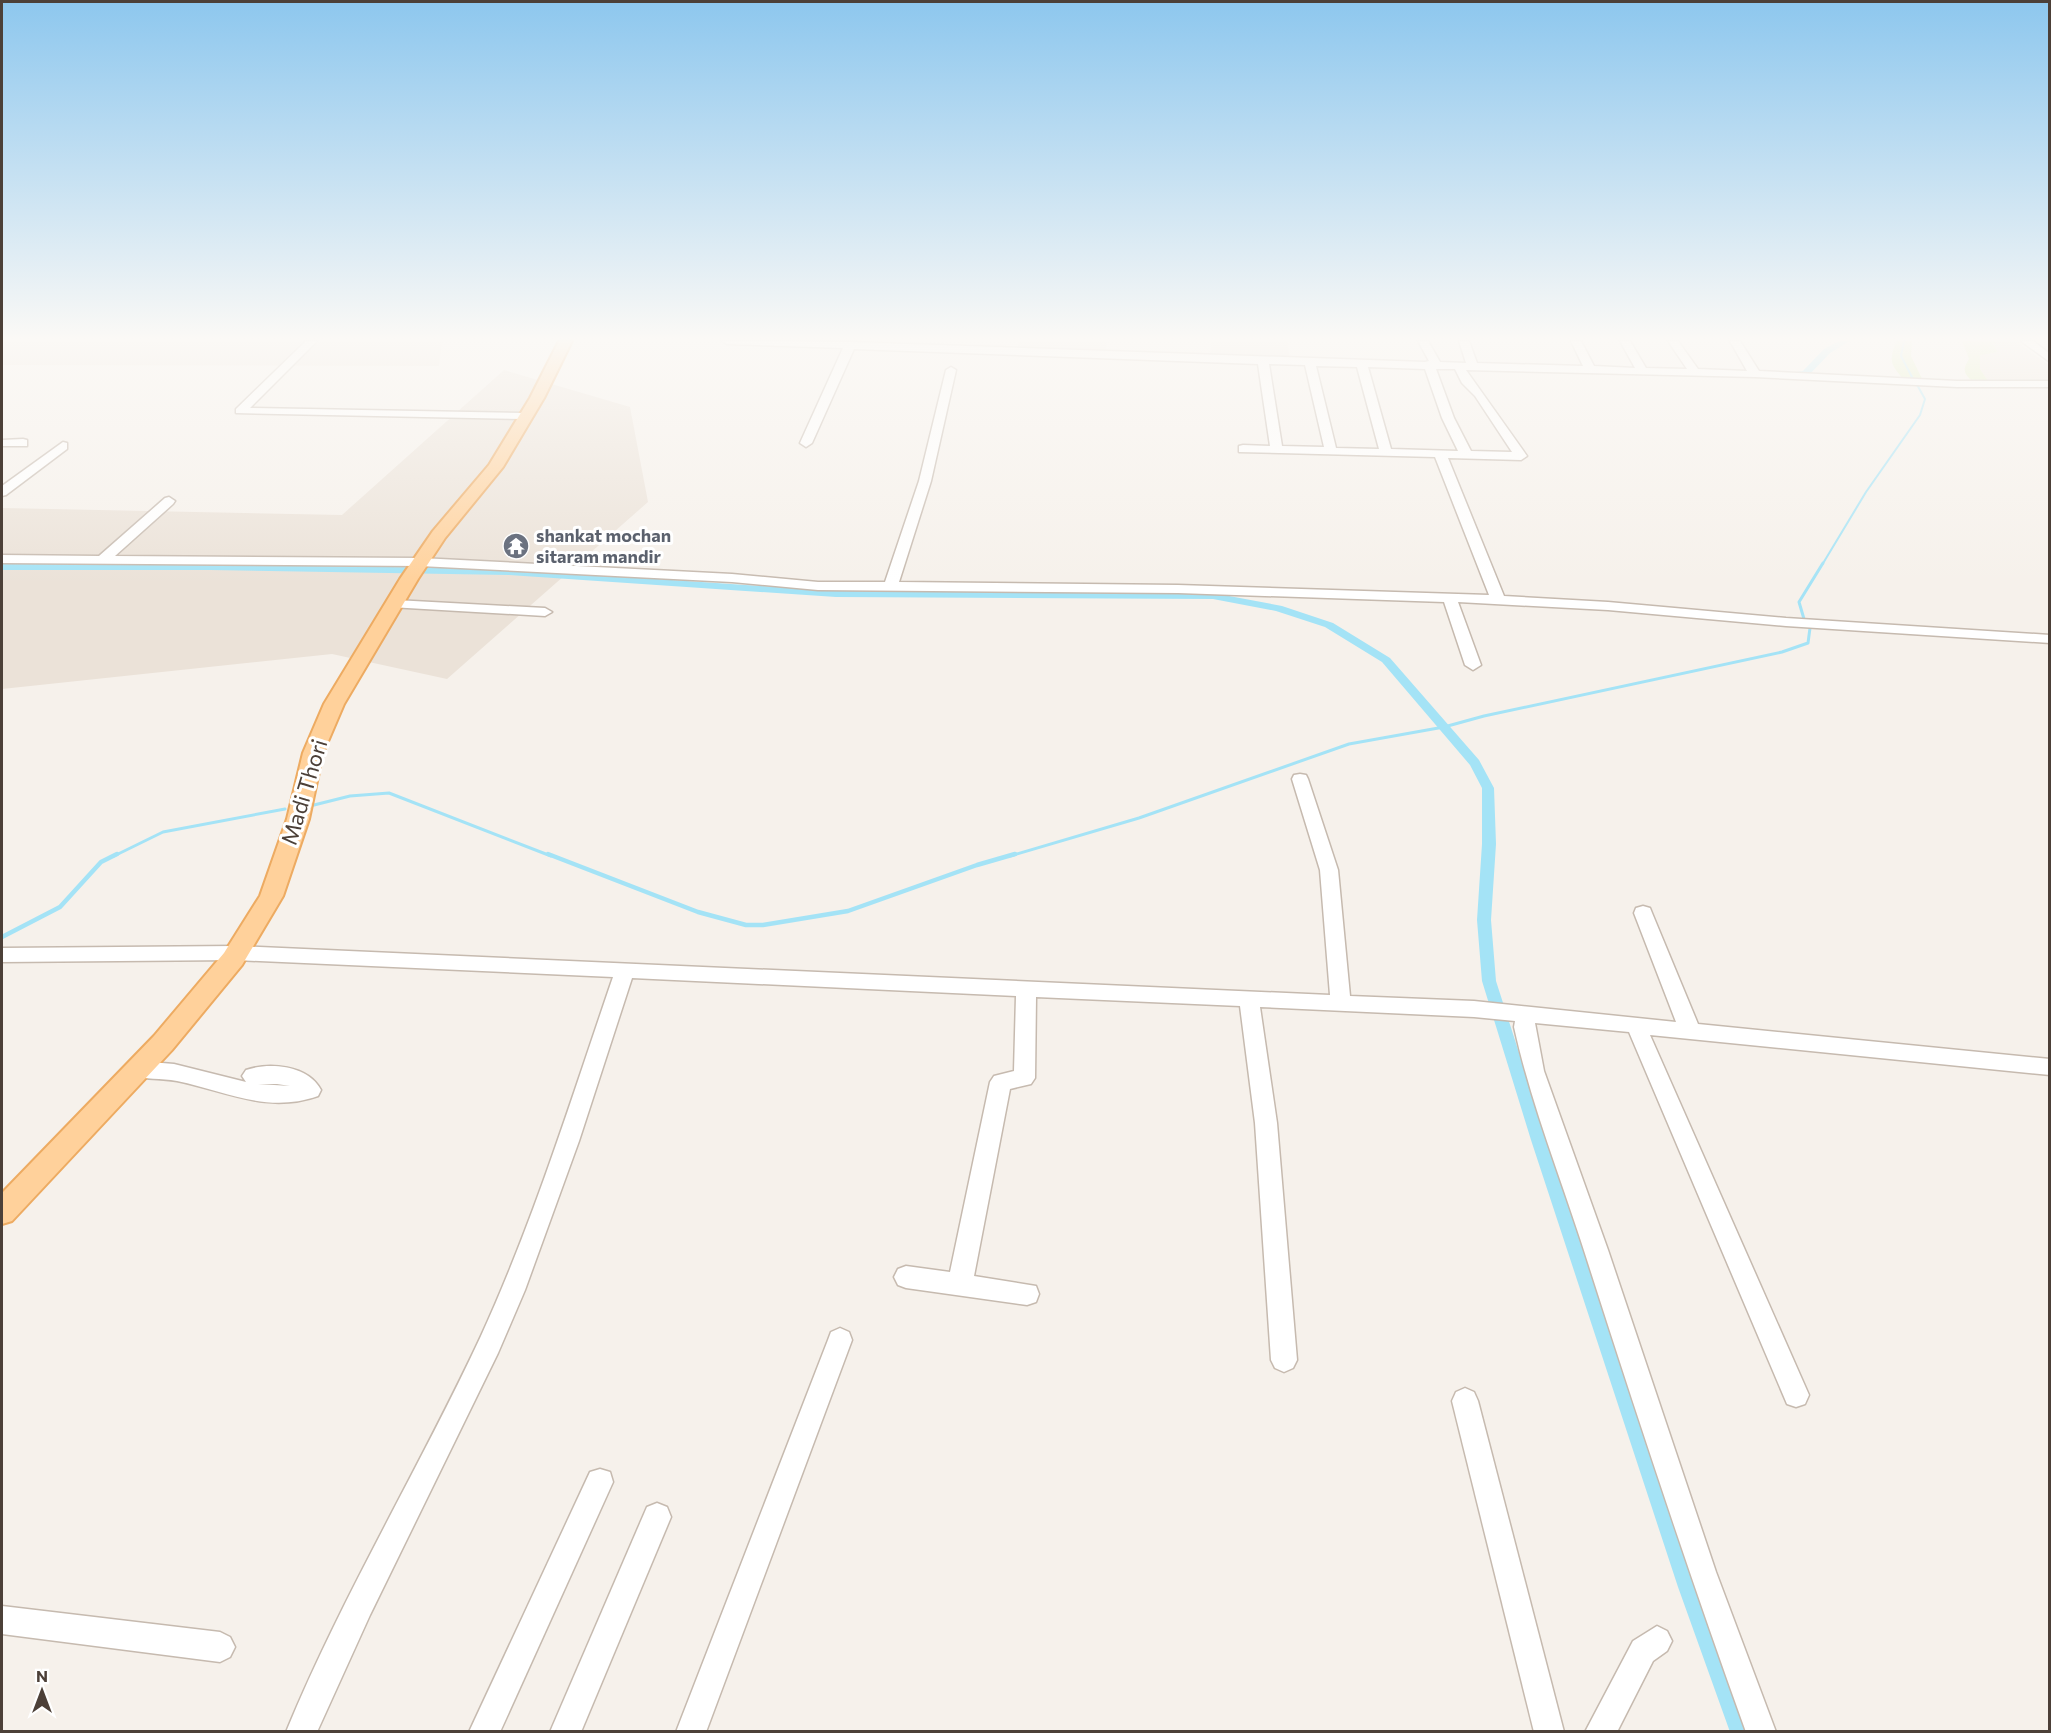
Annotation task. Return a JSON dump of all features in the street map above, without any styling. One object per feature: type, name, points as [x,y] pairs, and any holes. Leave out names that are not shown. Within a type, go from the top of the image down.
[{"type":"main road","name":"Madi Thori","points":[[2,1212],[163,1043],[236,953],[271,896],[298,819],[313,753],[334,704],[416,568],[495,466],[521,422]]},
{"type":"street","points":[[806,443],[815,422]]},
{"type":"street","points":[[890,588],[925,481],[939,422]]},
{"type":"street","points":[[1272,422],[1276,449]]},
{"type":"street","points":[[1324,422],[1331,451]]},
{"type":"street","points":[[1378,422],[1386,452]]},
{"type":"street","points":[[1450,422],[1466,454]]},
{"type":"street","points":[[1243,449],[1521,456],[1498,422]]},
{"type":"street","points":[[2,443],[23,443]]},
{"type":"street","points":[[2,492],[63,446]]},
{"type":"street","points":[[1440,453],[1498,600]]},
{"type":"street","points":[[102,560],[169,501]]},
{"type":"street","points":[[2,559],[416,568],[890,588],[1178,589],[1449,597],[2049,639]]},
{"type":"street","points":[[1449,597],[1473,665]]},
{"type":"street","points":[[395,604],[545,612]]},
{"type":"street","points":[[1300,779],[1329,870],[1341,1003]]},
{"type":"street","points":[[1643,913],[1690,1030]]},
{"type":"street","points":[[2,956],[236,953],[1474,1009],[2049,1067]]},
{"type":"street","points":[[301,1731],[360,1605],[489,1346],[513,1290],[568,1141],[625,971]]},
{"type":"street","points":[[960,1284],[1001,1082],[1024,1078],[1026,989]]},
{"type":"street","points":[[1249,999],[1266,1123],[1284,1360]]},
{"type":"street","points":[[1523,1014],[1525,1034],[1534,1071],[1702,1572],[1761,1731]]},
{"type":"street","points":[[1636,1025],[1796,1395]]},
{"type":"street","points":[[138,1069],[177,1072],[258,1094],[302,1094],[310,1090],[300,1079],[277,1075],[253,1076]]},
{"type":"street","points":[[906,1277],[1027,1294]]},
{"type":"street","points":[[691,1731],[840,1340]]},
{"type":"street","points":[[1465,1401],[1549,1731]]},
{"type":"street","points":[[484,1731],[600,1482]]},
{"type":"street","points":[[564,1731],[657,1517]]},
{"type":"street","points":[[2,1620],[220,1647]]},
{"type":"street","points":[[1600,1731],[1643,1651],[1657,1641]]},
{"type":"shaded area","points":[[446,422],[633,422],[648,502],[447,679],[332,654],[2,689],[2,508],[342,515]]},
{"type":"waterway","points":[[1822,565],[1866,492],[1915,422]]},
{"type":"waterway","points":[[1804,619],[1799,602],[1823,563]]},
{"type":"waterway","points":[[2,567],[210,567],[509,572],[836,594],[1213,596],[1278,608],[1329,625],[1386,660],[1475,763],[1488,788],[1489,844],[1484,920],[1489,981],[1539,1140],[1689,1587],[1742,1732]]},
{"type":"waterway","points":[[1010,856],[1139,818],[1349,744],[1444,727],[1484,716],[1782,652],[1808,643],[1810,628]]},
{"type":"waterway","points":[[310,806],[350,796],[389,793],[551,856]]},
{"type":"waterway","points":[[114,856],[163,832],[285,809]]},
{"type":"waterway","points":[[2,937],[60,907],[101,862],[117,854]]},
{"type":"waterway","points":[[548,854],[698,912],[746,925],[763,925],[848,911],[977,865],[1015,854]]},
{"type":"place","name":"shankat mochan sitaram mandir","points":[[516,546]]}]
